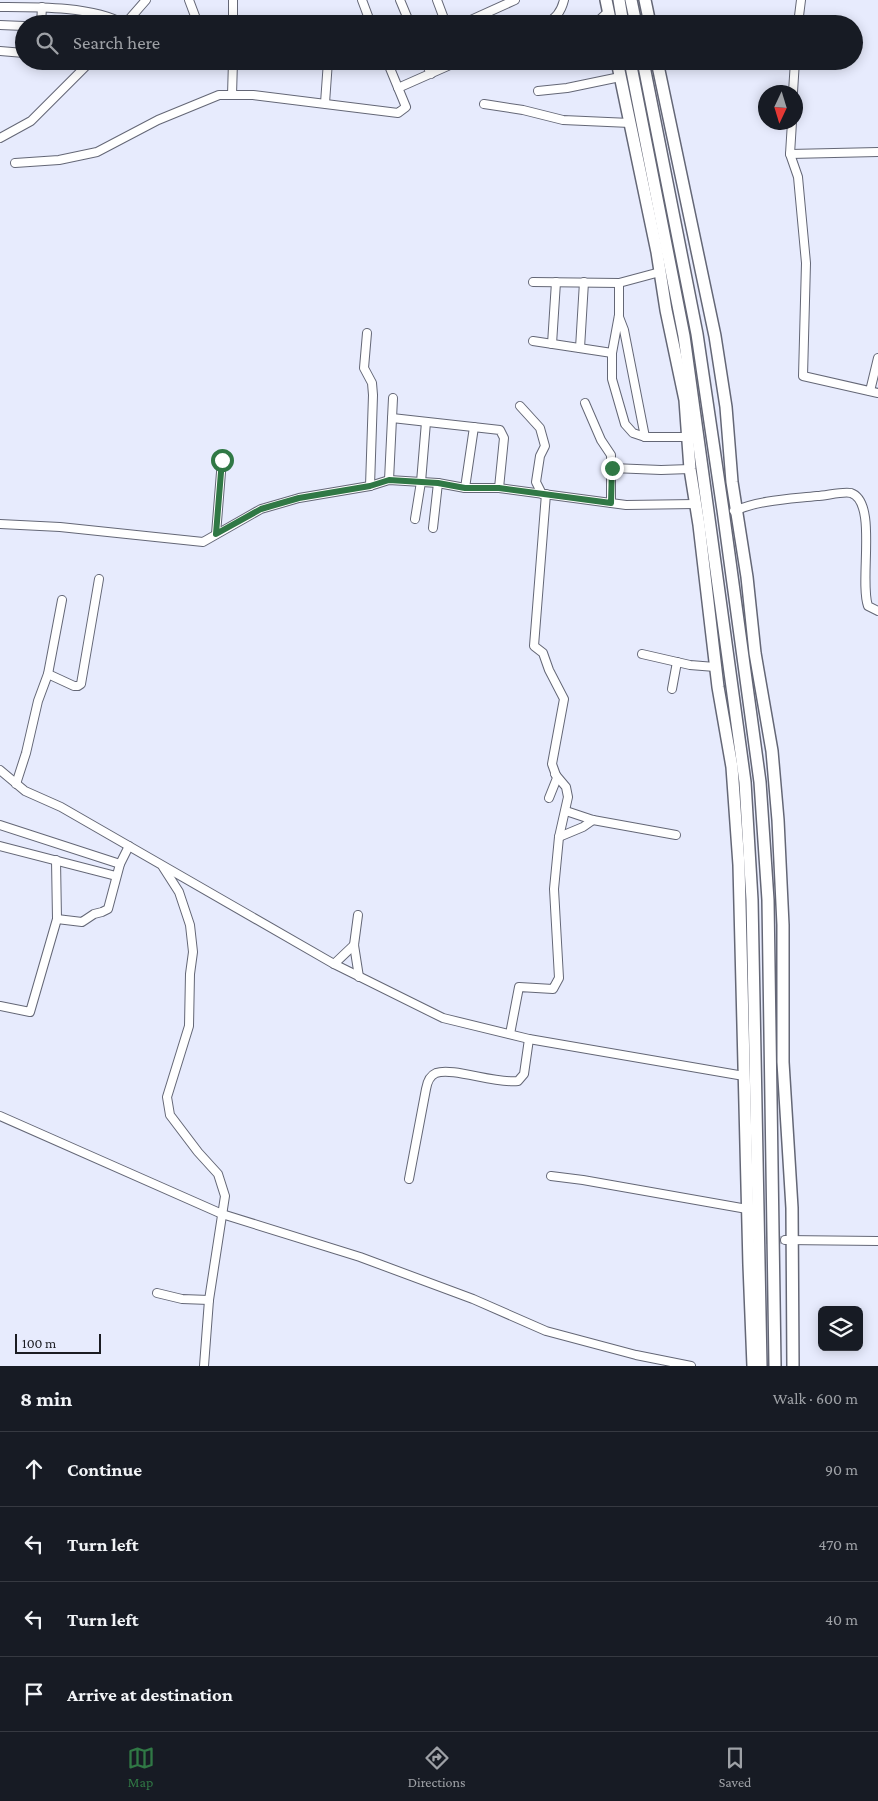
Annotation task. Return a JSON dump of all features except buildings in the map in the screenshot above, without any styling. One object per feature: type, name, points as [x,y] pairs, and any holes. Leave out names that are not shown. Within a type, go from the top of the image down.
[{"type":"highway","points":[[606,0],[609,15]]},
{"type":"highway","points":[[619,0],[622,15]]},
{"type":"highway","points":[[631,0],[634,15]]},
{"type":"highway","points":[[645,0],[648,15]]},
{"type":"highway","points":[[619,70],[685,400],[690,469],[695,504],[700,515],[715,667],[732,767],[739,865],[747,1209],[751,1240],[753,1366]]},
{"type":"highway","points":[[632,70],[684,336],[746,782],[752,900],[761,1366]]},
{"type":"highway","points":[[645,70],[697,334],[758,772],[768,900],[775,1366]]},
{"type":"highway","points":[[659,70],[715,336],[726,407],[735,511],[748,576],[755,653],[772,751],[778,820],[783,925],[783,1062],[792,1208],[788,1240],[793,1366]]},
{"type":"highway","points":[[770,1024],[783,1024]]},
{"type":"street","points":[[133,15],[146,0]]},
{"type":"street","points":[[189,0],[195,15]]},
{"type":"street","points":[[233,0],[233,15]]},
{"type":"street","points":[[362,0],[368,15]]},
{"type":"street","points":[[400,0],[406,15]]},
{"type":"street","points":[[437,0],[443,15]]},
{"type":"street","points":[[482,15],[515,0]]},
{"type":"street","points":[[557,15],[562,8],[564,0]]},
{"type":"street","points":[[799,15],[801,0]]},
{"type":"street","points":[[0,8],[42,8],[101,15]]},
{"type":"street","points":[[42,8],[42,15]]},
{"type":"street","points":[[0,25],[15,26]]},
{"type":"street","points":[[0,50],[15,52]]},
{"type":"street","points":[[0,138],[31,121],[82,70]]},
{"type":"street","points":[[232,95],[233,70]]},
{"type":"street","points":[[325,103],[327,70]]},
{"type":"street","points":[[15,163],[58,160],[97,152],[158,120],[218,95],[253,95],[398,113],[406,107],[391,70]]},
{"type":"street","points":[[428,70],[430,74]]},
{"type":"street","points":[[398,88],[439,70]]},
{"type":"street","points":[[793,85],[794,70]]},
{"type":"street","points":[[538,90],[567,88],[620,77]]},
{"type":"street","points":[[484,104],[523,110],[563,120],[630,123]]},
{"type":"street","points":[[792,130],[790,154],[798,177],[806,263],[803,376],[874,392],[878,358]]},
{"type":"street","points":[[790,154],[878,152]]},
{"type":"street","points":[[533,282],[619,283],[660,272]]},
{"type":"street","points":[[552,344],[556,282]]},
{"type":"street","points":[[580,348],[584,282]]},
{"type":"street","points":[[619,283],[619,315],[612,354],[612,379],[625,424],[633,433],[644,437],[688,437]]},
{"type":"street","points":[[619,315],[624,330],[644,437]]},
{"type":"street","points":[[367,333],[364,368],[372,383],[370,486]]},
{"type":"street","points":[[533,341],[612,354]]},
{"type":"street","points":[[389,480],[394,398]]},
{"type":"street","points":[[585,403],[601,440],[611,454],[611,503]]},
{"type":"street","points":[[520,406],[540,428],[545,446],[540,456],[536,482],[544,494],[534,646],[543,654],[564,699],[552,764],[557,778],[549,798]]},
{"type":"street","points":[[392,418],[500,430],[504,438],[499,488]]},
{"type":"street","points":[[415,519],[421,482],[426,422]]},
{"type":"street","points":[[465,488],[474,427]]},
{"type":"street","points":[[216,534],[222,460]]},
{"type":"street","points":[[612,468],[690,469]]},
{"type":"street","points":[[0,524],[60,527],[203,542],[261,509],[299,498],[370,486],[389,480],[438,483],[465,488],[499,488],[626,505],[695,504]]},
{"type":"street","points":[[433,528],[438,483]]},
{"type":"street","points":[[735,511],[794,499],[850,493],[863,500],[869,512],[869,557],[865,596],[868,606],[878,612]]},
{"type":"street","points":[[48,674],[74,686],[81,684],[99,579]]},
{"type":"street","points":[[16,784],[26,753],[38,701],[48,674],[62,600]]},
{"type":"street","points":[[642,654],[690,665],[715,667]]},
{"type":"street","points":[[672,689],[677,662]]},
{"type":"street","points":[[0,770],[25,791],[61,807],[334,964],[444,1018],[530,1039],[744,1076]]},
{"type":"street","points":[[510,1034],[519,987],[553,989],[559,978],[554,889],[559,837],[568,797],[566,787],[555,774]]},
{"type":"street","points":[[566,811],[593,820],[676,835]]},
{"type":"street","points":[[559,837],[584,827],[593,820]]},
{"type":"street","points":[[0,825],[120,864]]},
{"type":"street","points":[[0,846],[116,876]]},
{"type":"street","points":[[57,919],[82,922],[108,908],[120,864],[129,846]]},
{"type":"street","points":[[0,1006],[30,1012],[57,919],[56,860]]},
{"type":"street","points":[[162,865],[179,892],[190,925],[194,952],[190,974],[189,1026],[167,1097],[170,1115],[198,1152],[218,1174],[225,1196],[209,1300],[204,1366]]},
{"type":"street","points":[[358,915],[354,945],[359,977]]},
{"type":"street","points":[[334,964],[354,945]]},
{"type":"street","points":[[409,1179],[426,1089],[431,1076],[436,1073],[449,1073],[504,1081],[518,1081],[524,1074],[530,1039]]},
{"type":"street","points":[[0,1116],[222,1214],[360,1257],[473,1299],[546,1331],[636,1355],[691,1366]]},
{"type":"street","points":[[551,1176],[747,1209]]},
{"type":"street","points":[[788,1240],[878,1241]]},
{"type":"street","points":[[157,1293],[182,1299],[209,1300]]},
{"type":"tunnel","points":[[754,1240],[785,1240]]},
{"type":"route","points":[[222,460],[216,534],[261,509],[299,498],[370,486],[389,480],[438,483],[465,488],[499,488],[611,503],[612,468]]}]
